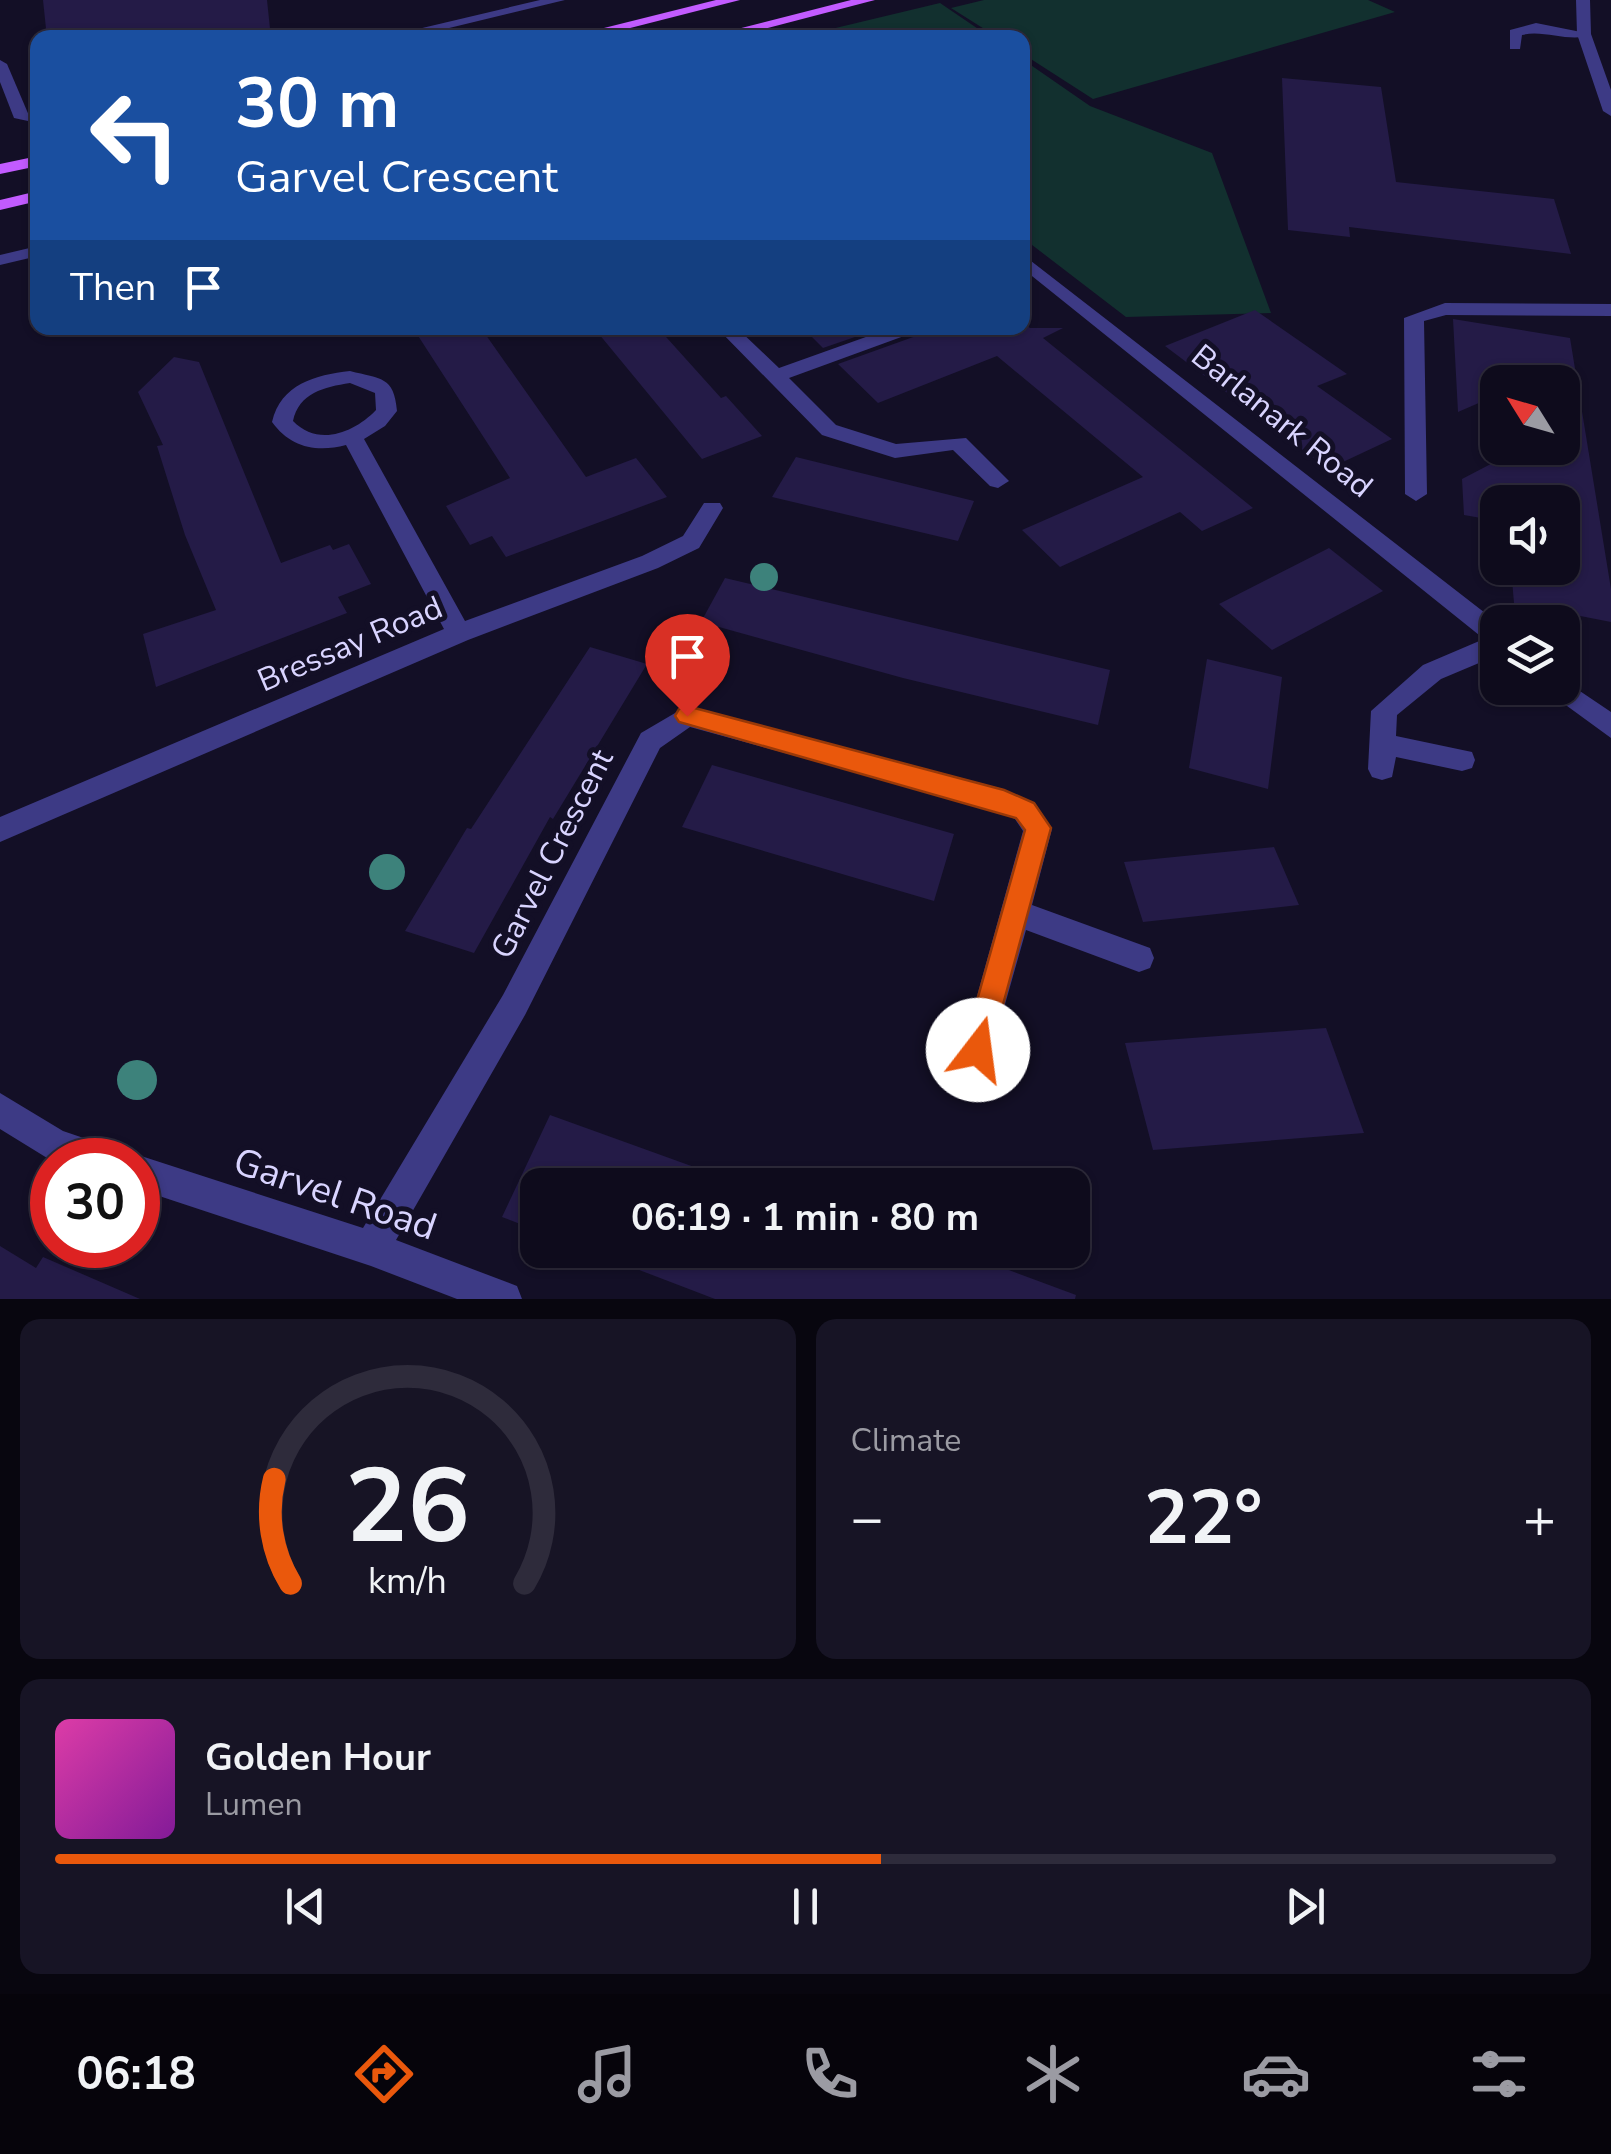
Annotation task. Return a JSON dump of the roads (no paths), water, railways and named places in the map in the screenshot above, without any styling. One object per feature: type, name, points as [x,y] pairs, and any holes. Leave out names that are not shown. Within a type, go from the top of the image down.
[{"type":"main road","points":[[604,30],[732,0]]},
{"type":"main road","points":[[742,30],[868,0]]},
{"type":"main road","points":[[0,170],[30,163]]},
{"type":"main road","points":[[0,205],[30,198]]},
{"type":"street","points":[[423,30],[558,0]]},
{"type":"street","points":[[1583,0],[1584,34],[1604,72],[1611,112]]},
{"type":"street","points":[[1514,46],[1515,34],[1536,27],[1584,34]]},
{"type":"street","points":[[0,64],[30,116],[0,122]]},
{"type":"street","points":[[0,260],[30,253]]},
{"type":"street","name":"Barlanark Road","points":[[1030,265],[1480,627]]},
{"type":"street","points":[[1030,283],[1045,277]]},
{"type":"street","points":[[1416,494],[1414,318],[1444,309],[1611,310]]},
{"type":"street","points":[[734,335],[829,430],[895,452],[958,443],[998,481]]},
{"type":"street","points":[[774,377],[889,335]]},
{"type":"street","points":[[365,379],[385,391],[387,411],[368,430],[352,437],[316,442],[300,438],[288,432],[282,422],[283,411],[290,400],[318,383],[365,379]]},
{"type":"street","points":[[352,437],[459,633]]},
{"type":"street","name":"Bressay Road","points":[[0,830],[459,633],[650,562],[692,542],[712,508]]},
{"type":"street","points":[[1462,760],[1382,757],[1384,711],[1432,672],[1480,649]]},
{"type":"street","points":[[1580,703],[1611,728]]},
{"type":"street","name":"Garvel Crescent","points":[[370,1248],[514,1005],[650,741],[687,716],[1004,801],[1025,811],[1038,828],[1018,914],[978,1050]]},
{"type":"street","points":[[1018,914],[1140,958]]},
{"type":"street","points":[[0,1110],[44,1138]]},
{"type":"street","name":"Garvel Road","points":[[160,1179],[370,1248],[504,1299]]}]
